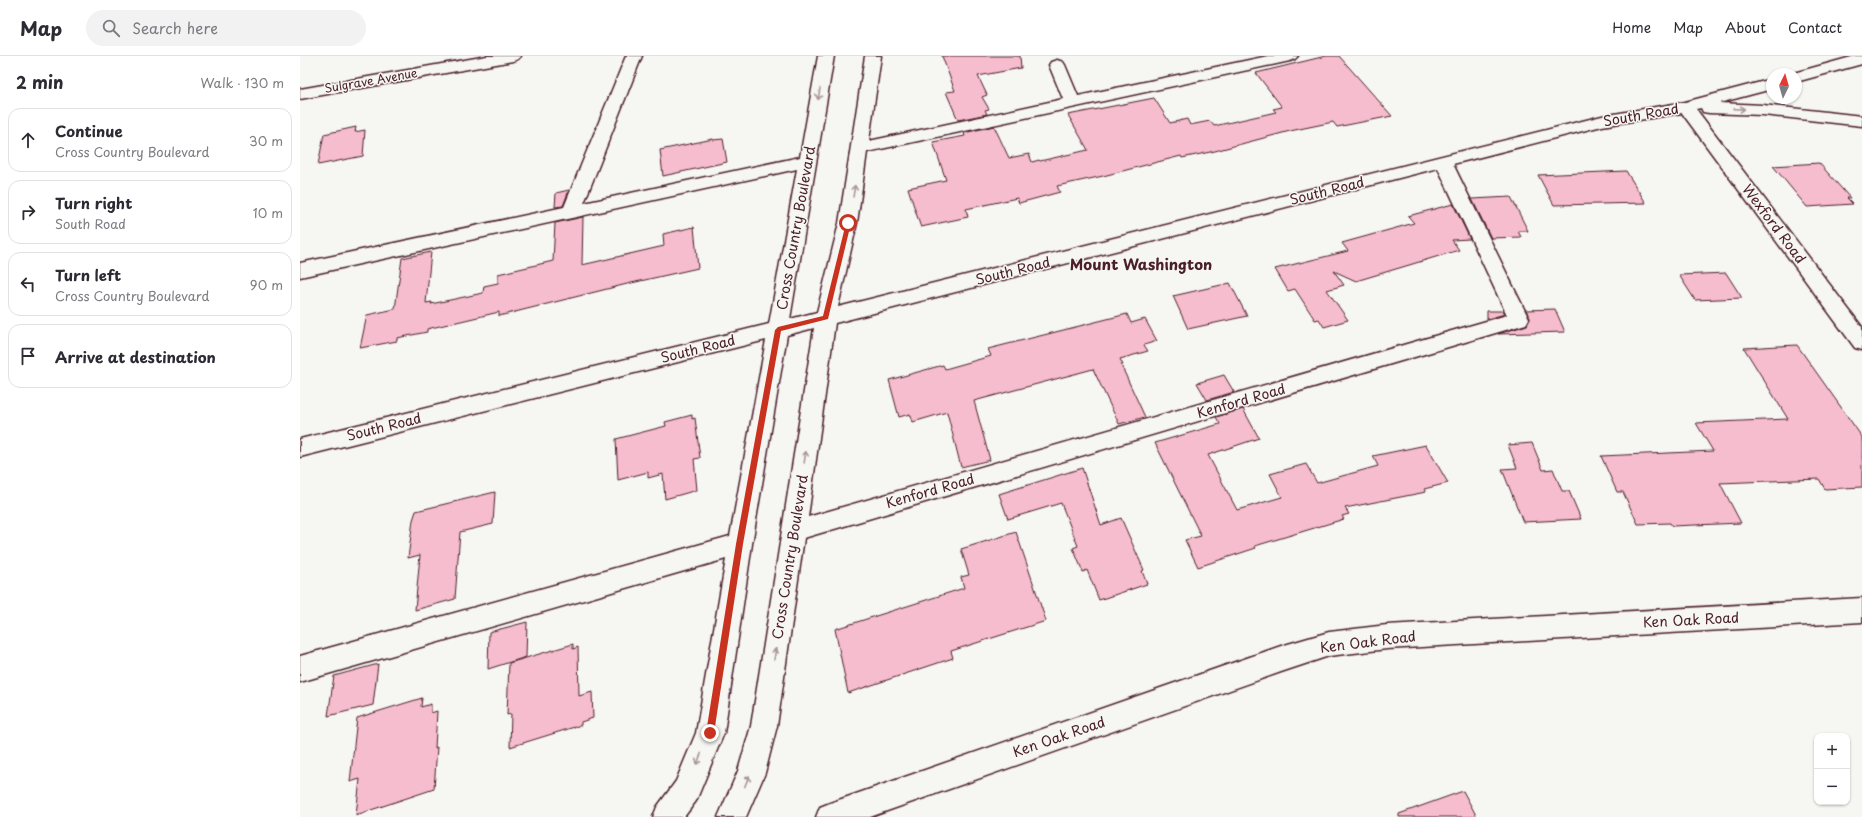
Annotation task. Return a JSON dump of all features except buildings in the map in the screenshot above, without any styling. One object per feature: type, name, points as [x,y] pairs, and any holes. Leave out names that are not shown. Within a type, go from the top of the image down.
[{"type":"street","points":[[400,76],[412,56]]},
{"type":"street","name":"Sulgrave Avenue","points":[[300,94],[513,56]]},
{"type":"street","points":[[571,213],[634,56]]},
{"type":"street","name":"Cross Country Boulevard","points":[[667,817],[686,791],[710,733],[740,544],[826,56]]},
{"type":"street","name":"Cross Country Boulevard","points":[[732,817],[750,773],[764,726],[826,318],[848,223],[873,56]]},
{"type":"street","points":[[860,148],[1290,56]]},
{"type":"street","points":[[1802,75],[1862,59]]},
{"type":"street","points":[[1057,65],[1072,102]]},
{"type":"street","name":"South Road","points":[[300,448],[826,318],[1602,121],[1686,107],[1766,86]]},
{"type":"street","points":[[1686,107],[1763,110],[1862,121]]},
{"type":"street","name":"Wexford Road","points":[[1686,107],[1862,342]]},
{"type":"street","points":[[300,270],[571,213],[807,161]]},
{"type":"street","name":"Kenford Road","points":[[794,531],[1519,319],[1443,161]]},
{"type":"street","points":[[300,669],[740,544]]},
{"type":"street","name":"Ken Oak Road","points":[[830,817],[1273,662],[1329,644],[1387,637],[1862,610]]},
{"type":"district","name":"Mount Washington","points":[[1141,265]]},
{"type":"route","points":[[710,733],[740,544],[778,330],[826,318],[848,223]]}]
